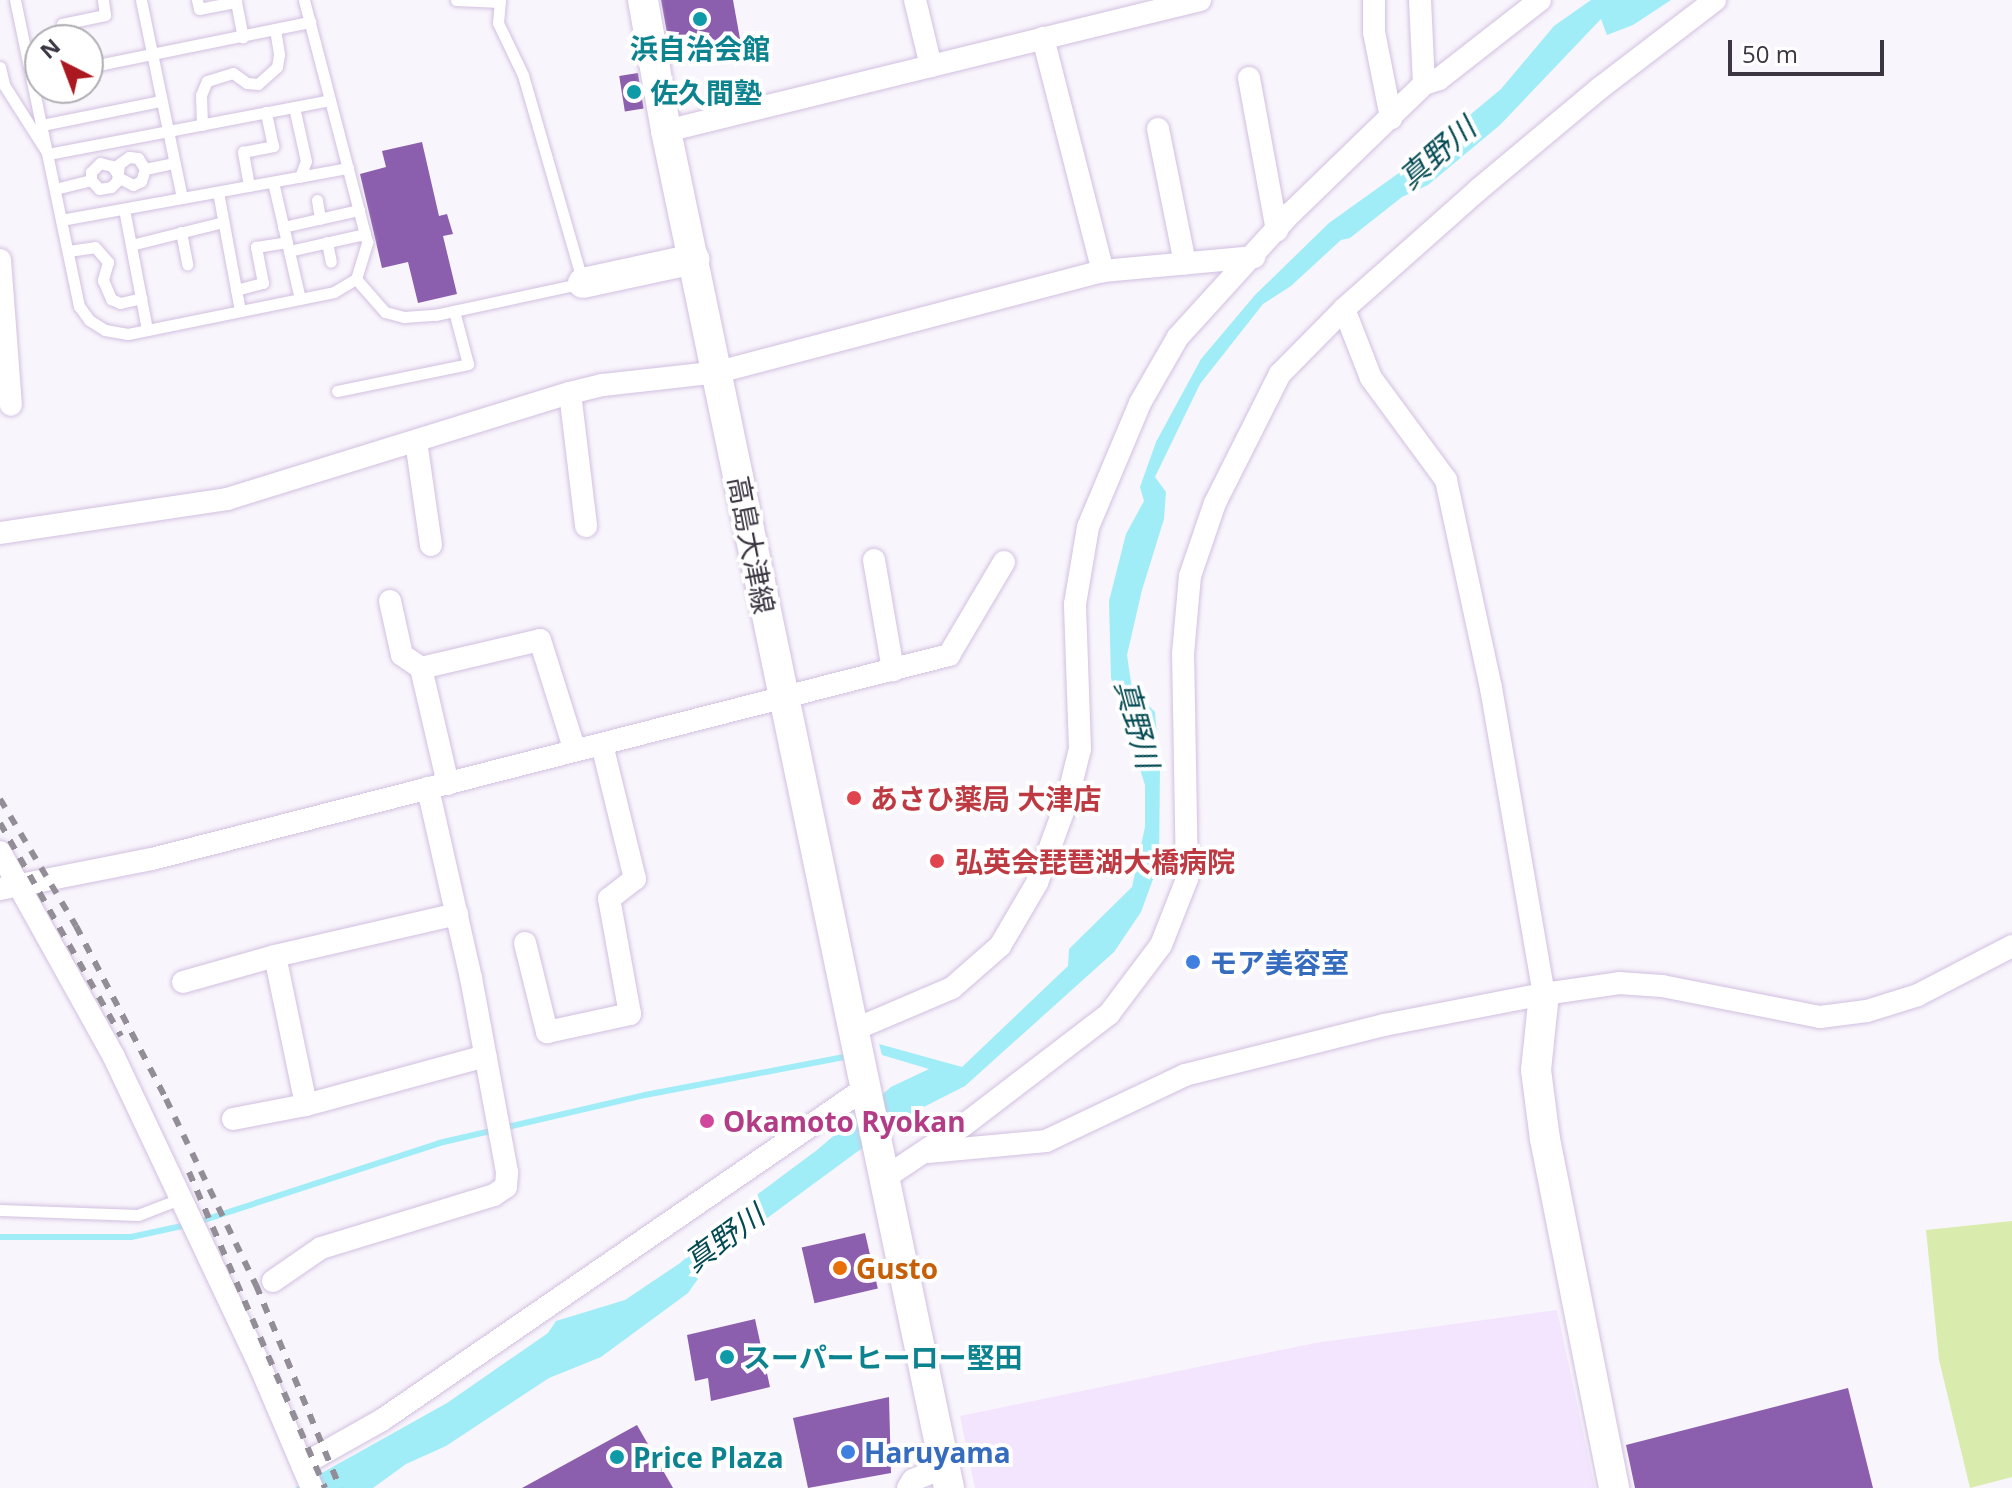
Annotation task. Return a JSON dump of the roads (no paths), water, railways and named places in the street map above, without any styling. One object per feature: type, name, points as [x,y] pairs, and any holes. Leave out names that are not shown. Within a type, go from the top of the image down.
[{"type":"main road","name":"高島大津線","points":[[643,0],[666,131],[881,1173]]},
{"type":"main road","points":[[583,283],[694,259]]},
{"type":"main road","points":[[1544,994],[1536,1070],[1545,1139],[1614,1488]]},
{"type":"main road","points":[[881,1173],[947,1478]]},
{"type":"street","points":[[915,0],[931,66]]},
{"type":"street","points":[[666,131],[1200,0]]},
{"type":"street","points":[[1374,0],[1374,32],[1391,118]]},
{"type":"street","points":[[1420,0],[1424,84]]},
{"type":"street","points":[[851,1031],[952,988],[1000,946],[1037,883],[1067,801],[1080,749],[1075,604],[1088,527],[1140,403],[1178,337],[1277,230],[1424,84],[1439,79],[1540,0]]},
{"type":"street","points":[[881,1173],[923,1152],[964,1125],[1109,1014],[1161,945],[1187,879],[1183,654],[1190,576],[1215,503],[1280,374],[1344,309],[1551,129],[1715,0]]},
{"type":"street","points":[[1043,38],[1103,271]]},
{"type":"street","points":[[1249,78],[1277,230]]},
{"type":"street","points":[[1158,129],[1185,263]]},
{"type":"street","points":[[0,533],[227,499],[570,393],[603,385],[718,372],[1103,271],[1254,257]]},
{"type":"street","points":[[0,260],[4,359],[11,405]]},
{"type":"street","points":[[1344,309],[1371,378],[1446,480],[1491,688],[1544,994]]},
{"type":"street","points":[[570,393],[586,526]]},
{"type":"street","points":[[416,441],[431,545]]},
{"type":"street","points":[[874,560],[893,670]]},
{"type":"street","points":[[10,887],[152,859],[949,655],[1004,562]]},
{"type":"street","points":[[273,1281],[321,1248],[494,1195],[506,1187],[507,1172],[457,914],[421,668],[402,655],[390,601]]},
{"type":"street","points":[[421,668],[540,640],[575,751]]},
{"type":"street","points":[[525,943],[547,1032],[630,1014],[609,899],[635,879],[602,745]]},
{"type":"street","points":[[0,852],[10,887],[114,1057],[182,1198],[307,1476],[382,1420],[864,1089]]},
{"type":"street","points":[[183,982],[275,956],[457,914]]},
{"type":"street","points":[[923,1152],[1046,1141],[1185,1075],[1384,1025],[1544,994],[1619,983],[1662,986],[1820,1017],[1867,1011],[1918,995],[2012,946]]},
{"type":"street","points":[[275,956],[306,1105]]},
{"type":"street","points":[[233,1119],[306,1105],[485,1056]]},
{"type":"street","points":[[908,1488],[913,1480],[947,1478]]},
{"type":"lane","points":[[15,0],[24,33]]},
{"type":"lane","points":[[62,24],[105,15],[103,0]]},
{"type":"lane","points":[[141,0],[182,198]]},
{"type":"lane","points":[[197,0],[199,9],[236,2],[243,37]]},
{"type":"lane","points":[[39,104],[79,306],[89,320],[105,330],[128,334],[334,292],[356,279],[367,242],[304,0]]},
{"type":"lane","points":[[356,279],[385,312],[404,317],[454,311],[583,283],[523,75],[498,23],[500,1],[456,0]]},
{"type":"lane","points":[[104,64],[310,22]]},
{"type":"lane","points":[[202,125],[201,95],[207,81],[233,73],[247,83],[258,84],[269,78],[277,67],[279,54],[275,30]]},
{"type":"lane","points":[[0,67],[4,85],[48,154]]},
{"type":"lane","points":[[48,154],[330,100]]},
{"type":"lane","points":[[42,125],[160,101]]},
{"type":"lane","points":[[294,107],[306,161],[300,177]]},
{"type":"lane","points":[[249,186],[243,152],[273,146],[266,112]]},
{"type":"lane","points":[[91,180],[103,190],[115,185],[119,164],[129,157],[138,158],[145,169]]},
{"type":"lane","points":[[91,180],[91,172],[100,163],[112,166],[117,175],[133,185],[141,181],[145,169]]},
{"type":"lane","points":[[145,169],[174,163]]},
{"type":"lane","points":[[61,220],[348,168]]},
{"type":"lane","points":[[55,189],[91,180]]},
{"type":"lane","points":[[273,182],[300,299]]},
{"type":"lane","points":[[218,192],[240,311]]},
{"type":"lane","points":[[317,200],[320,219]]},
{"type":"lane","points":[[124,209],[147,330]]},
{"type":"lane","points":[[283,227],[359,210]]},
{"type":"lane","points":[[131,245],[223,222]]},
{"type":"lane","points":[[181,232],[187,264]]},
{"type":"lane","points":[[236,290],[263,283],[256,247],[327,242],[365,234]]},
{"type":"lane","points":[[327,242],[331,262]]},
{"type":"lane","points":[[68,251],[95,247],[108,262],[103,280],[111,299],[120,303],[141,298]]},
{"type":"lane","points":[[337,391],[468,364],[454,311]]},
{"type":"lane","points":[[0,1210],[138,1215],[182,1198]]},
{"type":"water","name":"真野川","points":[[1591,0],[1671,0],[1633,25],[1607,35],[1601,19],[1500,125],[1428,185],[1402,197],[1350,238],[1341,240],[1291,286],[1263,304],[1200,384],[1155,477],[1166,492],[1164,519],[1142,590],[1127,655],[1132,689],[1155,712],[1160,768],[1159,863],[1141,912],[1114,952],[965,1086],[906,1116],[712,1259],[688,1293],[601,1357],[549,1378],[446,1446],[406,1464],[373,1488],[295,1488],[447,1403],[548,1333],[556,1321],[625,1300],[680,1263],[718,1230],[727,1217],[817,1150],[891,1087],[929,1069],[882,1055],[879,1044],[962,1067],[1068,966],[1069,949],[1132,887],[1145,827],[1145,785],[1111,678],[1109,601],[1126,534],[1144,501],[1140,487],[1156,442],[1201,359],[1255,295],[1329,223],[1410,165],[1501,89],[1554,26]]},
{"type":"waterway","points":[[198,1222],[439,1143],[645,1095],[849,1056]]},
{"type":"waterway","points":[[0,1237],[131,1237],[187,1225]]},
{"type":"railway","points":[[0,799],[76,926],[166,1099],[256,1285],[340,1488]]},
{"type":"railway","points":[[0,823],[121,1036]]},
{"type":"railway","points":[[189,1172],[325,1488]]},
{"type":"place","name":"浜自治会館","points":[[700,19]]},
{"type":"place","name":"佐久間塾","points":[[634,92]]},
{"type":"place","name":"あさひ薬局 大津店","points":[[854,798]]},
{"type":"place","name":"弘英会琵琶湖大橋病院","points":[[937,861]]},
{"type":"place","name":"モア美容室","points":[[1193,962]]},
{"type":"place","name":"Okamoto Ryokan","points":[[707,1121]]},
{"type":"place","name":"Gusto","points":[[840,1268]]},
{"type":"place","name":"スーパーヒーロー堅田","points":[[727,1357]]},
{"type":"place","name":"Haruyama","points":[[848,1452]]},
{"type":"place","name":"Price Plaza","points":[[617,1457]]}]
